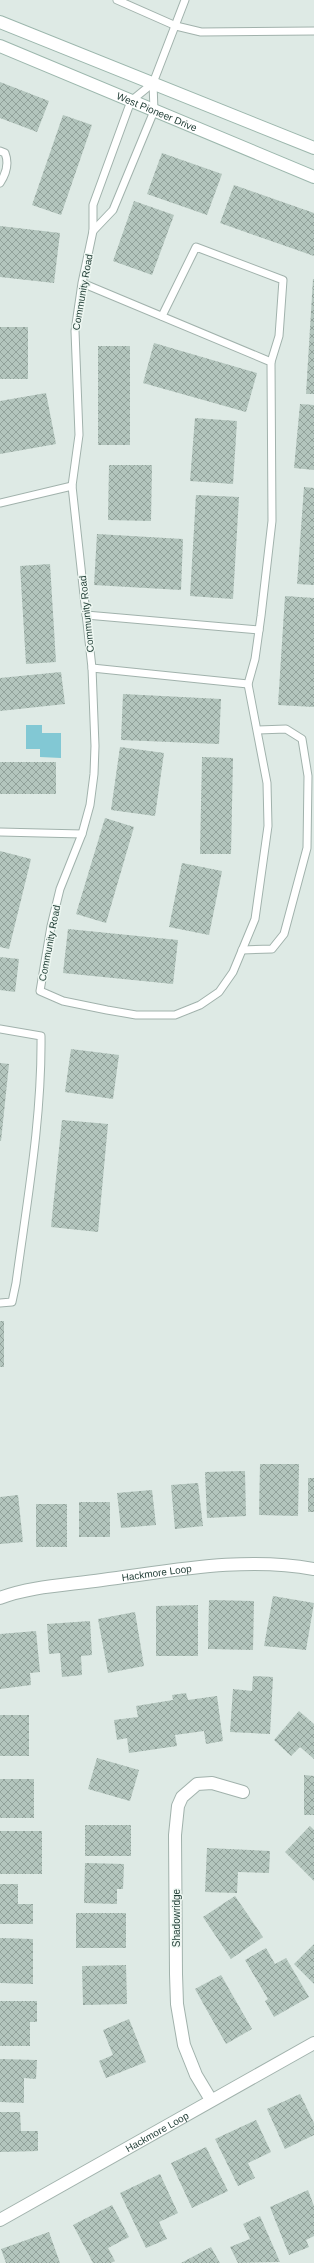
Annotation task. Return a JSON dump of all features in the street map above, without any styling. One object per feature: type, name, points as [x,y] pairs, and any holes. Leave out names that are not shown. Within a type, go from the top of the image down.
[{"type":"street","points":[[0,22],[314,148]]},
{"type":"street","name":"West Pioneer Drive","points":[[0,46],[314,177]]},
{"type":"street","name":"Hackmore Loop","points":[[0,1598],[41,1588],[197,1568],[246,1564],[280,1564],[314,1569]]},
{"type":"street","name":"Shadowridge","points":[[211,2100],[196,2075],[184,2045],[177,2004],[175,1836],[178,1806],[182,1798],[197,1784],[212,1783],[243,1792]]},
{"type":"street","name":"Hackmore Loop","points":[[0,2220],[314,2043]]},
{"type":"lane","points":[[117,0],[176,26],[201,32],[314,31]]},
{"type":"lane","points":[[131,101],[154,83],[185,0]]},
{"type":"lane","name":"Community Road","points":[[94,231],[113,210],[154,111],[154,83]]},
{"type":"lane","name":"Community Road","points":[[131,101],[93,205],[94,231],[82,283],[74,331],[79,435],[72,486],[92,668],[95,746],[94,774],[90,805],[82,834],[60,890],[51,926],[40,992],[62,1001],[136,1015],[175,1015],[200,1005],[219,992],[233,972],[242,950]]},
{"type":"lane","points":[[0,151],[5,153],[8,160],[4,178],[0,183]]},
{"type":"lane","points":[[162,316],[196,248],[282,280],[279,336],[270,362],[272,521],[259,630],[248,684],[267,783],[268,826],[255,919],[242,950],[272,949],[284,934],[307,848],[308,776],[302,739],[286,729],[258,730]]},
{"type":"lane","points":[[82,283],[270,362]]},
{"type":"lane","points":[[0,502],[72,486]]},
{"type":"lane","points":[[86,615],[259,630]]},
{"type":"lane","points":[[92,668],[248,684]]},
{"type":"lane","points":[[0,832],[82,834]]},
{"type":"lane","points":[[0,1029],[41,1036],[38,1117],[16,1283],[12,1302],[0,1303]]},
{"type":"water","points":[[26,725],[42,725],[42,733],[61,733],[61,758],[40,757],[40,749],[26,749]]},
{"type":"building","points":[[0,82],[49,101],[37,132],[0,118]]},
{"type":"building","points":[[63,115],[92,125],[61,215],[32,205]]},
{"type":"building","points":[[162,153],[222,174],[207,215],[147,194]]},
{"type":"building","points":[[234,185],[314,213],[314,256],[220,223]]},
{"type":"building","points":[[134,201],[174,215],[152,275],[113,261]]},
{"type":"building","points":[[0,226],[60,233],[54,283],[0,277]]},
{"type":"building","points":[[313,279],[314,394],[306,394]]},
{"type":"building","points":[[0,327],[28,327],[28,379],[0,379]]},
{"type":"building","points":[[154,343],[257,373],[246,412],[143,383]]},
{"type":"building","points":[[98,346],[130,346],[130,445],[98,445]]},
{"type":"building","points":[[46,393],[56,444],[0,454],[0,401]]},
{"type":"building","points":[[300,404],[314,405],[314,470],[294,468]]},
{"type":"building","points":[[195,418],[237,421],[233,484],[190,481]]},
{"type":"building","points":[[109,465],[152,465],[151,521],[108,520]]},
{"type":"building","points":[[304,487],[314,488],[314,585],[297,584]]},
{"type":"building","points":[[196,495],[239,497],[233,599],[190,596]]},
{"type":"building","points":[[97,534],[183,539],[181,590],[94,585]]},
{"type":"building","points":[[50,564],[56,662],[26,664],[20,566]]},
{"type":"building","points":[[285,596],[314,598],[314,707],[278,705]]},
{"type":"building","points":[[61,672],[65,704],[0,711],[0,678]]},
{"type":"building","points":[[123,694],[221,699],[219,744],[121,740]]},
{"type":"building","points":[[120,747],[164,753],[155,816],[111,810]]},
{"type":"building","points":[[202,757],[233,758],[231,854],[200,854]]},
{"type":"building","points":[[0,762],[56,762],[56,794],[0,794]]},
{"type":"building","points":[[105,818],[134,827],[106,923],[76,914]]},
{"type":"building","points":[[0,851],[31,859],[9,949],[0,947]]},
{"type":"building","points":[[182,863],[222,871],[209,935],[169,927]]},
{"type":"building","points":[[68,929],[178,940],[173,984],[63,973]]},
{"type":"building","points":[[0,957],[19,959],[15,992],[0,990]]},
{"type":"building","points":[[71,1049],[119,1055],[113,1099],[65,1092]]},
{"type":"building","points":[[0,1063],[9,1064],[1,1141],[0,1141]]},
{"type":"building","points":[[62,1120],[108,1124],[98,1232],[51,1227]]},
{"type":"building","points":[[0,1321],[4,1321],[4,1367],[0,1367]]},
{"type":"building","points":[[260,1464],[299,1464],[298,1516],[259,1515]]},
{"type":"building","points":[[245,1471],[246,1516],[207,1518],[205,1472]]},
{"type":"building","points":[[308,1478],[314,1478],[314,1512],[308,1512]]},
{"type":"building","points":[[198,1483],[203,1526],[175,1529],[171,1485]]},
{"type":"building","points":[[152,1490],[156,1525],[121,1528],[117,1493]]},
{"type":"building","points":[[18,1495],[23,1542],[0,1544],[0,1497]]},
{"type":"building","points":[[79,1502],[110,1502],[110,1537],[79,1537]]},
{"type":"building","points":[[36,1504],[67,1504],[67,1547],[36,1547]]},
{"type":"building","points":[[273,1596],[314,1603],[306,1650],[264,1646]]},
{"type":"building","points":[[209,1600],[254,1601],[253,1650],[208,1649]]},
{"type":"building","points":[[198,1605],[198,1656],[156,1656],[156,1606]]},
{"type":"building","points":[[135,1612],[144,1666],[108,1673],[98,1619]]},
{"type":"building","points":[[90,1621],[92,1655],[81,1656],[82,1675],[62,1677],[60,1653],[49,1654],[47,1624]]},
{"type":"building","points":[[36,1631],[40,1672],[30,1673],[31,1685],[0,1689],[0,1634]]},
{"type":"building","points":[[253,1676],[273,1677],[270,1734],[230,1732],[233,1689],[252,1691]]},
{"type":"building","points":[[186,1693],[188,1700],[217,1696],[223,1741],[206,1744],[204,1731],[175,1735],[177,1746],[129,1753],[127,1738],[117,1740],[114,1720],[138,1717],[136,1706],[173,1700],[172,1695]]},
{"type":"building","points":[[299,1711],[314,1724],[314,1759],[300,1747],[291,1756],[274,1740]]},
{"type":"building","points":[[0,1715],[29,1715],[29,1756],[0,1756]]},
{"type":"building","points":[[97,1758],[139,1770],[130,1801],[88,1789]]},
{"type":"building","points":[[304,1775],[314,1776],[314,1815],[304,1815]]},
{"type":"building","points":[[0,1779],[34,1779],[34,1818],[0,1818]]},
{"type":"building","points":[[85,1825],[131,1825],[131,1856],[85,1856]]},
{"type":"building","points":[[310,1826],[314,1830],[314,1881],[285,1852]]},
{"type":"building","points":[[0,1831],[42,1831],[42,1874],[0,1874]]},
{"type":"building","points":[[207,1848],[270,1851],[269,1873],[238,1872],[237,1893],[205,1892]]},
{"type":"building","points":[[85,1863],[124,1864],[123,1889],[117,1889],[117,1904],[84,1903]]},
{"type":"building","points":[[0,1884],[18,1884],[18,1904],[33,1904],[33,1924],[0,1924]]},
{"type":"building","points":[[235,1896],[263,1937],[231,1959],[203,1917]]},
{"type":"building","points":[[76,1913],[126,1913],[126,1948],[76,1948]]},
{"type":"building","points":[[0,1938],[33,1939],[33,1984],[0,1983]]},
{"type":"building","points":[[314,1944],[314,1984],[294,1964]]},
{"type":"building","points":[[266,1948],[275,1964],[286,1958],[309,1997],[274,2017],[265,2001],[268,1999],[245,1960]]},
{"type":"building","points":[[126,1965],[127,2004],[83,2005],[82,1966]]},
{"type":"building","points":[[221,1975],[252,2029],[226,2044],[195,1989]]},
{"type":"building","points":[[0,2001],[37,2001],[37,2022],[30,2022],[30,2046],[0,2046]]},
{"type":"building","points":[[129,2019],[146,2062],[106,2078],[99,2061],[113,2055],[103,2030]]},
{"type":"building","points":[[0,2059],[37,2060],[36,2079],[24,2078],[24,2103],[0,2102]]},
{"type":"building","points":[[300,2094],[314,2123],[314,2135],[285,2149],[267,2109]]},
{"type":"building","points":[[0,2112],[20,2112],[21,2131],[38,2131],[38,2151],[0,2152]]},
{"type":"building","points":[[256,2120],[271,2152],[248,2163],[255,2178],[238,2186],[215,2139]]},
{"type":"building","points":[[206,2147],[228,2191],[192,2208],[171,2163]]},
{"type":"building","points":[[160,2174],[178,2213],[159,2222],[167,2239],[146,2248],[120,2193]]},
{"type":"building","points":[[308,2190],[314,2206],[314,2236],[306,2240],[309,2247],[289,2255],[270,2207]]},
{"type":"building","points":[[112,2205],[129,2237],[108,2248],[115,2261],[111,2263],[93,2263],[73,2225]]},
{"type":"building","points":[[260,2216],[280,2262],[238,2263],[230,2247],[250,2239],[243,2224]]},
{"type":"building","points":[[49,2232],[60,2263],[6,2263],[1,2249]]},
{"type":"building","points":[[211,2247],[220,2263],[181,2263]]}]
